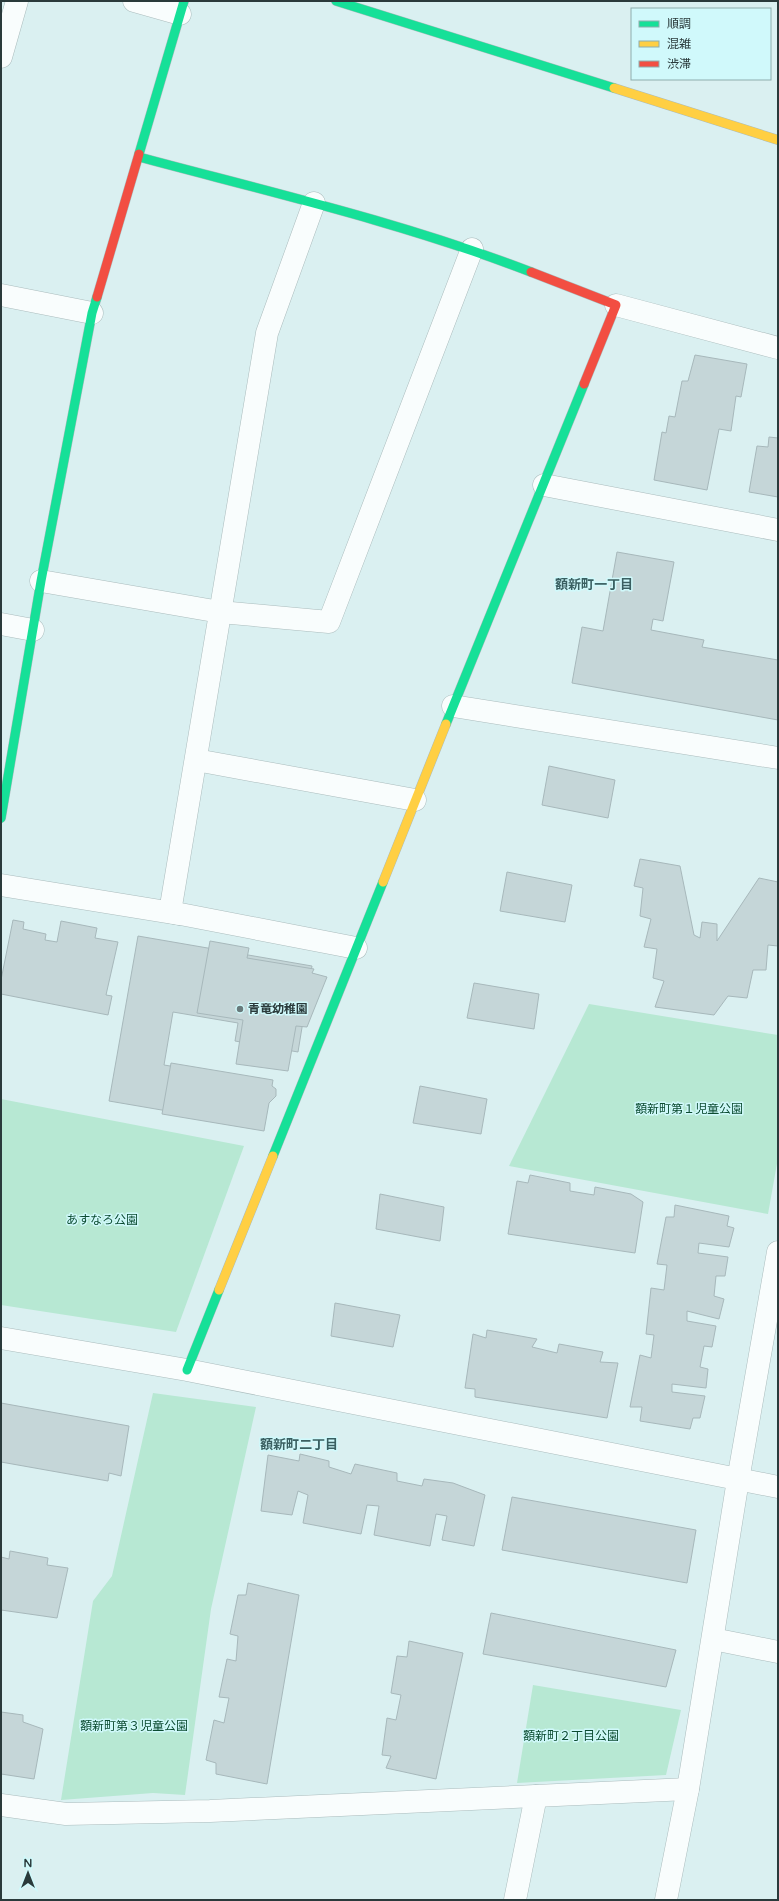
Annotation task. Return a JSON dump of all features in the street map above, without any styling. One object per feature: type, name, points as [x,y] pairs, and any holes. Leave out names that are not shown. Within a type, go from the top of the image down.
[{"type":"street","points":[[1,57],[17,1]]},
{"type":"street","points":[[1,818],[4,786],[92,313],[182,8],[134,1]]},
{"type":"street","points":[[336,1],[778,140]]},
{"type":"street","points":[[139,157],[314,203],[472,249],[616,305],[778,348]]},
{"type":"street","points":[[179,914],[170,912],[267,333],[314,203]]},
{"type":"street","points":[[41,581],[220,612],[329,622],[472,249]]},
{"type":"street","points":[[1,295],[92,313]]},
{"type":"street","points":[[187,1370],[415,800],[616,305]]},
{"type":"street","points":[[544,485],[778,530]]},
{"type":"street","points":[[1,624],[33,630]]},
{"type":"street","points":[[453,706],[778,758]]},
{"type":"street","points":[[196,760],[415,800]]},
{"type":"street","points":[[1,885],[179,914],[356,948]]},
{"type":"street","points":[[666,1900],[688,1789],[738,1480],[772,1325],[778,1252]]},
{"type":"street","points":[[1,1338],[187,1370],[778,1487]]},
{"type":"street","points":[[713,1639],[778,1652]]},
{"type":"street","points":[[1,1805],[66,1814],[210,1811],[688,1789]]},
{"type":"street","points":[[515,1900],[536,1796]]},
{"type":"green space","name":"額新町第１児童公園","points":[[589,1004],[778,1035],[778,1158],[768,1214],[509,1166]]},
{"type":"green space","name":"あすなろ公園","points":[[1,1099],[244,1146],[176,1332],[1,1305]]},
{"type":"green space","name":"額新町第３児童公園","points":[[153,1393],[256,1407],[211,1609],[185,1795],[153,1793],[61,1800],[93,1601],[112,1576]]},
{"type":"green space","name":"額新町２丁目公園","points":[[533,1685],[681,1710],[666,1775],[517,1783]]},
{"type":"building","points":[[695,355],[747,364],[741,397],[736,396],[731,431],[719,429],[707,490],[654,480],[662,432],[666,433],[669,416],[675,417],[682,381],[688,381]]},
{"type":"building","points":[[769,437],[778,438],[778,497],[749,492],[757,446],[768,447]]},
{"type":"building","points":[[617,552],[674,562],[663,621],[653,619],[651,630],[704,640],[702,647],[778,660],[778,720],[572,683],[582,627],[603,631]]},
{"type":"building","points":[[549,766],[615,780],[608,818],[542,805]]},
{"type":"building","points":[[640,859],[680,866],[694,935],[700,938],[702,922],[717,924],[717,941],[759,878],[778,882],[778,946],[768,945],[766,970],[753,970],[747,998],[728,996],[714,1015],[655,1007],[664,981],[653,978],[657,949],[644,947],[651,919],[640,916],[643,888],[634,886]]},
{"type":"building","points":[[507,872],[572,885],[565,922],[500,911]]},
{"type":"building","points":[[13,920],[24,922],[23,929],[46,934],[45,940],[57,942],[61,921],[97,928],[95,938],[118,942],[106,995],[112,996],[108,1015],[1,994],[1,980]]},
{"type":"building","points":[[138,936],[312,966],[298,1052],[235,1041],[238,1023],[173,1012],[164,1065],[269,1082],[261,1127],[109,1101]]},
{"type":"building","points":[[210,941],[249,948],[247,958],[314,969],[312,973],[327,977],[307,1027],[296,1026],[288,1071],[236,1064],[243,1020],[197,1013]]},
{"type":"building","points":[[474,983],[539,994],[534,1029],[467,1018]]},
{"type":"building","points":[[171,1063],[273,1080],[272,1086],[276,1089],[276,1096],[269,1103],[264,1131],[162,1114]]},
{"type":"building","points":[[420,1086],[487,1099],[481,1134],[413,1123]]},
{"type":"building","points":[[530,1175],[570,1183],[570,1191],[594,1195],[595,1187],[631,1194],[643,1202],[635,1253],[508,1234],[517,1181],[528,1183]]},
{"type":"building","points":[[380,1194],[444,1207],[440,1241],[376,1229]]},
{"type":"building","points":[[675,1205],[729,1216],[727,1226],[734,1228],[729,1247],[699,1243],[698,1253],[728,1257],[725,1276],[716,1276],[714,1296],[724,1299],[719,1319],[687,1311],[687,1321],[716,1326],[712,1347],[704,1346],[700,1367],[708,1369],[706,1388],[672,1384],[672,1392],[705,1396],[700,1418],[693,1418],[690,1429],[640,1421],[642,1407],[630,1407],[640,1355],[651,1358],[654,1335],[646,1334],[651,1288],[664,1290],[667,1265],[657,1264],[666,1217],[674,1217]]},
{"type":"building","points":[[335,1303],[400,1315],[393,1347],[331,1336]]},
{"type":"building","points":[[487,1330],[537,1339],[532,1347],[557,1353],[559,1344],[603,1352],[600,1362],[618,1363],[607,1418],[475,1397],[475,1389],[465,1388],[473,1334],[486,1338]]},
{"type":"building","points":[[1,1403],[129,1426],[121,1476],[109,1473],[108,1481],[1,1462]]},
{"type":"building","points":[[300,1454],[329,1461],[329,1467],[351,1474],[355,1464],[397,1473],[397,1481],[422,1486],[424,1479],[453,1483],[485,1495],[474,1546],[442,1540],[447,1516],[436,1514],[430,1546],[374,1535],[379,1506],[367,1505],[361,1534],[303,1523],[308,1495],[298,1491],[292,1515],[261,1511],[268,1455],[299,1461]]},
{"type":"building","points":[[512,1497],[696,1530],[687,1583],[502,1550]]},
{"type":"building","points":[[10,1551],[48,1558],[47,1565],[68,1568],[57,1618],[1,1610],[1,1557],[9,1559]]},
{"type":"building","points":[[248,1583],[299,1595],[267,1784],[216,1774],[216,1763],[206,1760],[214,1720],[224,1723],[229,1698],[219,1697],[227,1659],[236,1661],[238,1636],[230,1634],[238,1595],[246,1595]]},
{"type":"building","points":[[491,1613],[676,1650],[666,1687],[483,1654]]},
{"type":"building","points":[[409,1641],[463,1653],[436,1779],[386,1768],[391,1756],[382,1755],[387,1718],[396,1720],[401,1695],[391,1693],[397,1656],[407,1657]]},
{"type":"building","points":[[1,1712],[23,1715],[23,1722],[43,1729],[34,1779],[1,1774]]},
{"type":"traffic: fast","points":[[139,154],[184,1]]},
{"type":"traffic: fast","points":[[336,1],[614,88]]},
{"type":"traffic: fast","points":[[139,157],[386,223],[483,254],[531,272]]},
{"type":"traffic: fast","points":[[1,818],[41,581],[92,313],[97,297]]},
{"type":"traffic: fast","points":[[446,724],[584,384]]},
{"type":"traffic: fast","points":[[273,1156],[383,882]]},
{"type":"traffic: fast","points":[[187,1370],[219,1290]]},
{"type":"traffic: slow","points":[[614,88],[778,140]]},
{"type":"traffic: slow","points":[[383,882],[446,724]]},
{"type":"traffic: slow","points":[[219,1290],[273,1156]]},
{"type":"traffic: jam","points":[[97,297],[139,154]]},
{"type":"traffic: jam","points":[[531,272],[616,305],[584,384]]},
{"type":"place","name":"青竜幼稚園","points":[[240,1009]]},
{"type":"district","name":"額新町一丁目","points":[[594,584]]},
{"type":"district","name":"額新町二丁目","points":[[299,1444]]}]
